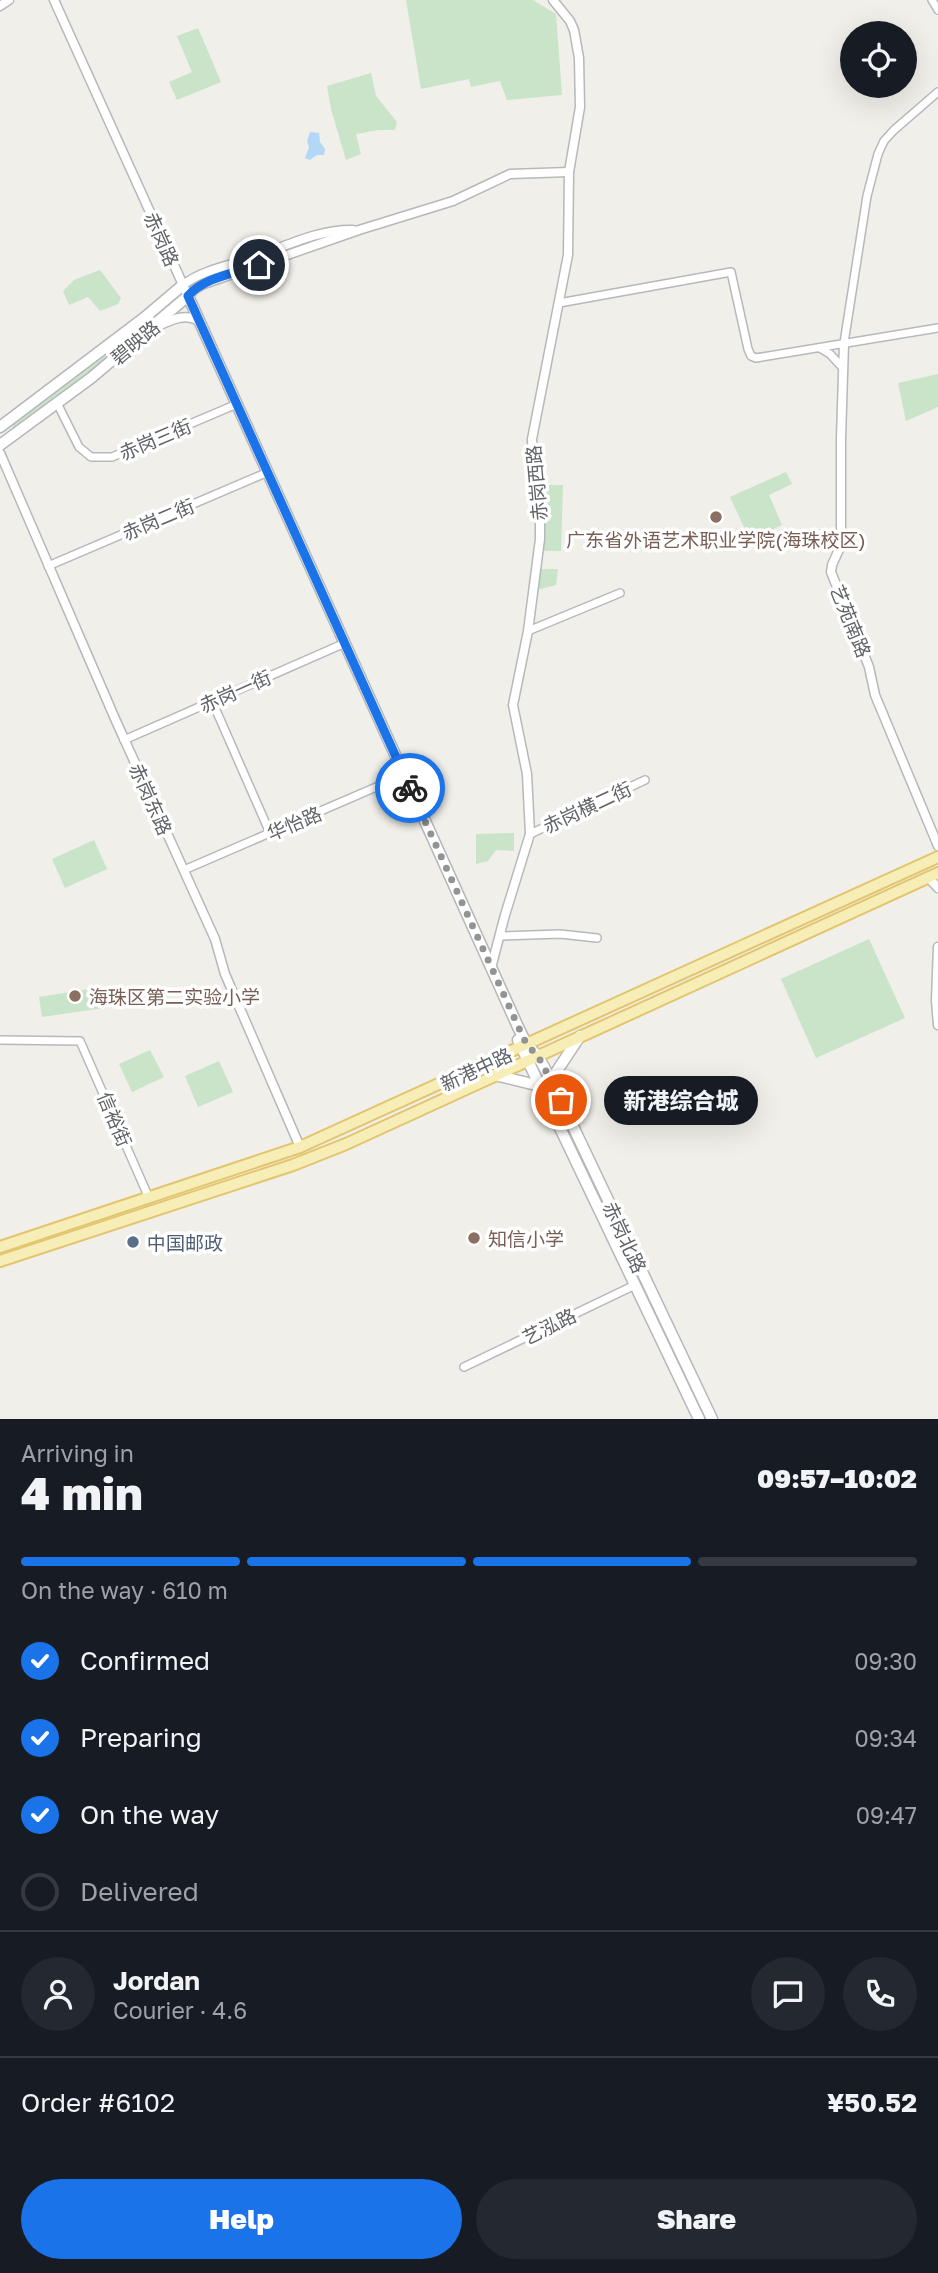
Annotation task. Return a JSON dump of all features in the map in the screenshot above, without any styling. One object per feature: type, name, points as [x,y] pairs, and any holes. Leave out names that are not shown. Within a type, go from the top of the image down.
[{"type":"main road","name":"碧映路","points":[[0,427],[134,326],[183,285]]},
{"type":"main road","name":"碧映路","points":[[0,445],[148,331],[188,296]]},
{"type":"main road","name":"赤岗路","points":[[188,296],[460,898],[524,1046]]},
{"type":"main road","name":"新港中路","points":[[0,1244],[32,1236],[300,1147],[938,857]]},
{"type":"main road","name":"新港中路","points":[[0,1261],[306,1160],[376,1131],[933,875]]},
{"type":"main road","name":"赤岗路","points":[[460,898],[468,927],[532,1058]]},
{"type":"main road","points":[[551,1080],[580,1037]]},
{"type":"main road","name":"赤岗北路","points":[[532,1058],[551,1080],[712,1419]]},
{"type":"main road","name":"赤岗北路","points":[[532,1058],[540,1086],[699,1419]]},
{"type":"main road","points":[[495,1074],[540,1086]]},
{"type":"main road","points":[[300,1147],[306,1160]]},
{"type":"main road","points":[[276,1156],[281,1169]]},
{"type":"street","points":[[0,6],[9,0]]},
{"type":"street","name":"赤岗路","points":[[54,0],[188,296]]},
{"type":"street","name":"赤岗西路","points":[[491,968],[530,834],[527,774],[513,705],[528,631],[540,526],[540,502],[533,468],[532,439],[559,303],[570,227],[569,172],[580,107],[579,58],[570,21],[553,0]]},
{"type":"street","points":[[932,0],[938,10]]},
{"type":"street","points":[[844,343],[878,154],[889,136],[938,92]]},
{"type":"street","name":"碧映路","points":[[188,296],[204,284],[359,230],[453,201],[510,174],[569,172]]},
{"type":"street","name":"碧映路","points":[[183,285],[207,273],[318,235],[341,230],[359,230]]},
{"type":"street","points":[[559,303],[730,272],[752,357],[938,328]]},
{"type":"street","points":[[148,331],[180,317],[192,317],[199,321]]},
{"type":"street","name":"艺苑南路","points":[[844,343],[841,545],[831,572],[869,667],[875,695],[938,846]]},
{"type":"street","points":[[820,348],[843,368]]},
{"type":"street","name":"赤岗三街","points":[[57,403],[79,447],[91,457],[112,457],[237,404]]},
{"type":"street","name":"赤岗东路","points":[[0,453],[124,740],[215,939],[225,974],[300,1147]]},
{"type":"street","name":"赤岗二街","points":[[48,566],[268,472]]},
{"type":"street","points":[[528,631],[620,593]]},
{"type":"street","name":"赤岗一街","points":[[124,740],[345,643]]},
{"type":"street","points":[[212,701],[270,833]]},
{"type":"street","name":"华怡路","points":[[184,870],[404,775]]},
{"type":"street","name":"赤岗横二街","points":[[530,834],[645,780]]},
{"type":"street","points":[[933,875],[938,888]]},
{"type":"street","points":[[500,936],[560,934],[597,938]]},
{"type":"street","points":[[938,947],[938,1025]]},
{"type":"street","name":"信裕街","points":[[0,1040],[80,1041],[149,1198]]},
{"type":"street","name":"艺泓路","points":[[464,1367],[635,1285]]},
{"type":"green space","points":[[406,0],[533,0],[556,14],[562,95],[507,100],[500,81],[471,87],[469,79],[421,89]]},
{"type":"green space","points":[[198,28],[221,82],[177,100],[169,82],[192,72],[177,36]]},
{"type":"green space","points":[[371,73],[376,96],[397,122],[395,130],[356,134],[361,154],[346,160],[327,86]]},
{"type":"green space","points":[[100,270],[121,298],[118,304],[100,311],[88,297],[69,305],[63,291],[74,280]]},
{"type":"green space","points":[[121,345],[117,354],[16,431],[10,422]]},
{"type":"green space","points":[[938,374],[938,407],[906,421],[898,383]]},
{"type":"green space","points":[[786,472],[792,484],[769,495],[782,525],[750,540],[730,497]]},
{"type":"green space","points":[[544,485],[563,485],[561,551],[542,551]]},
{"type":"green space","points":[[540,569],[558,569],[556,585],[537,590]]},
{"type":"green space","points":[[514,833],[514,851],[496,850],[488,861],[476,864],[476,834]]},
{"type":"green space","points":[[94,840],[107,869],[65,888],[52,859]]},
{"type":"green space","points":[[869,939],[905,1018],[816,1058],[781,979]]},
{"type":"green space","points":[[108,986],[111,1007],[42,1017],[39,997]]},
{"type":"green space","points":[[150,1050],[164,1077],[132,1092],[119,1064]]},
{"type":"green space","points":[[219,1061],[233,1092],[198,1107],[185,1076]]},
{"type":"water","points":[[310,132],[319,133],[320,142],[325,149],[324,155],[317,155],[310,160],[305,158]]},
{"type":"way so far","points":[[410,788],[523,1037],[538,1056],[561,1100]]},
{"type":"place","name":"广东省外语艺术职业学院(海珠校区)","points":[[716,517]]},
{"type":"place","name":"海珠区第二实验小学","points":[[75,996]]},
{"type":"place","name":"新港综合城","points":[[561,1100]]},
{"type":"place","name":"知信小学","points":[[474,1238]]},
{"type":"place","name":"中国邮政","points":[[133,1242]]},
{"type":"route","points":[[259,265],[204,284],[188,296],[410,788]]}]
